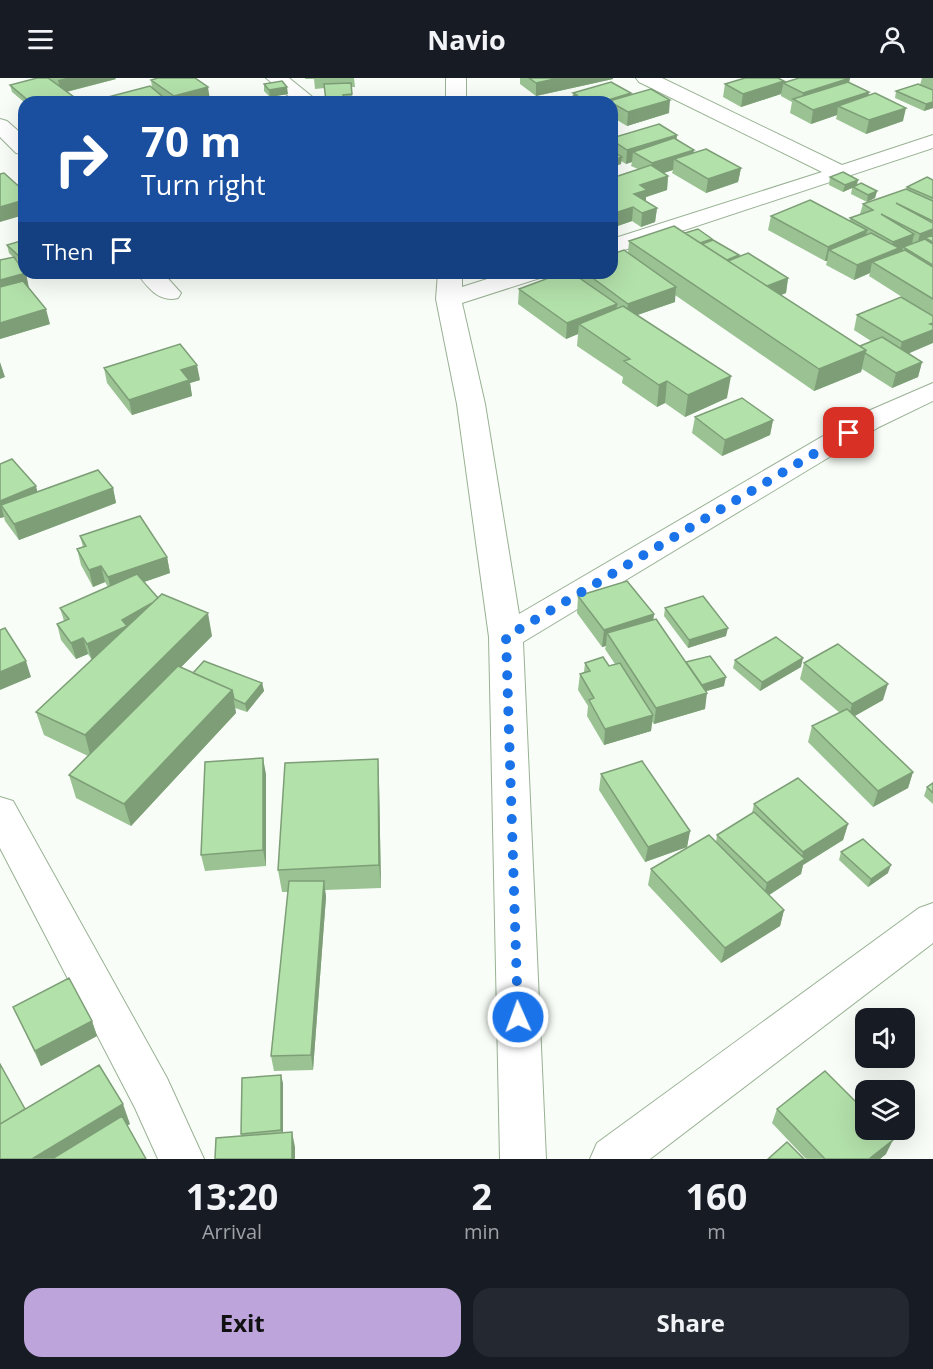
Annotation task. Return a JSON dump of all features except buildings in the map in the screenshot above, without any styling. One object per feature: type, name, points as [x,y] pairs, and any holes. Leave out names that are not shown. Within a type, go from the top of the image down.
[{"type":"street","points":[[276,78],[300,96]]},
{"type":"street","points":[[456,78],[456,96]]},
{"type":"street","points":[[646,78],[842,173]]},
{"type":"street","points":[[0,124],[18,142]]},
{"type":"street","points":[[618,245],[842,173],[933,141]]},
{"type":"street","points":[[155,279],[169,292]]},
{"type":"street","points":[[493,279],[449,286],[471,404],[506,637],[523,1159]]},
{"type":"street","points":[[506,637],[869,421],[933,390]]},
{"type":"street","points":[[0,812],[151,1094],[181,1159]]},
{"type":"street","points":[[613,1159],[933,920]]},
{"type":"route","points":[[518,1017],[506,637],[849,433]]}]
